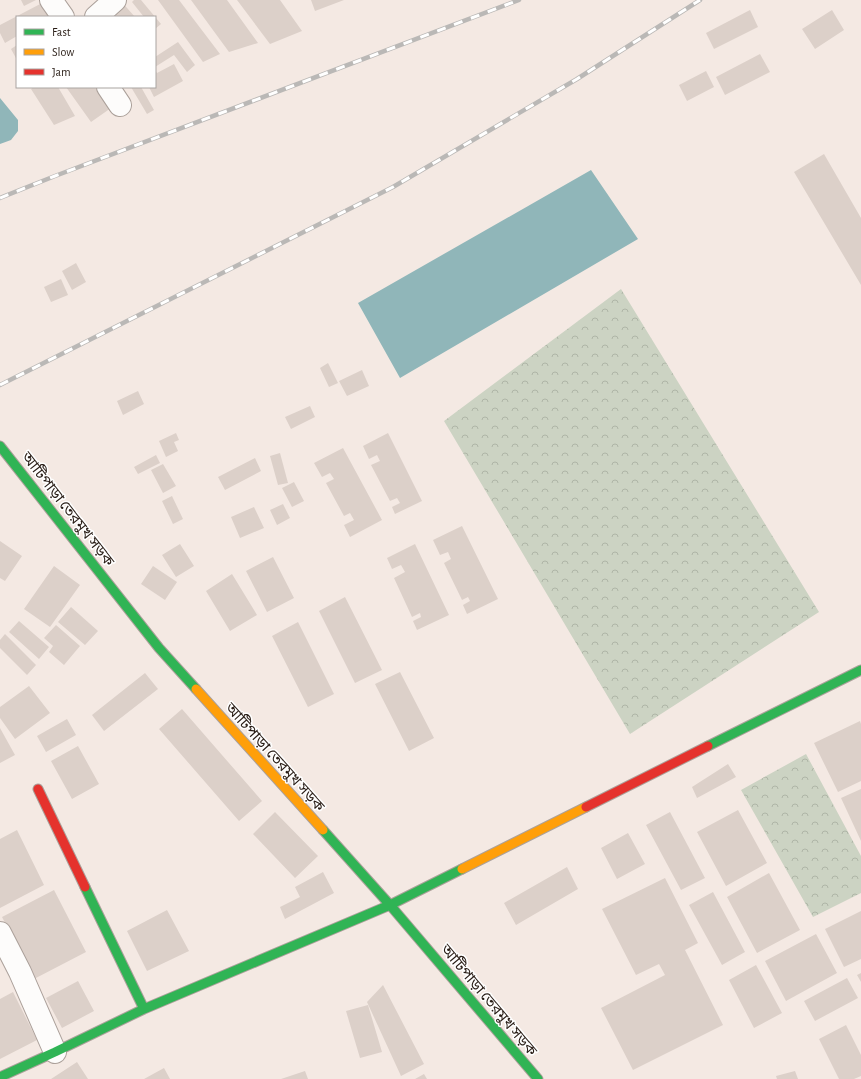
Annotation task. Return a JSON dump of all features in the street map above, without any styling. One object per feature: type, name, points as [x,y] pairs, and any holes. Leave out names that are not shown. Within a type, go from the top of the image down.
[{"type":"street","points":[[52,0],[62,16]]},
{"type":"street","points":[[97,16],[115,0]]},
{"type":"street","points":[[109,88],[120,105]]},
{"type":"street","name":"আটিপাড়া তেরমুখ সড়ক","points":[[0,446],[159,648],[390,905],[538,1079]]},
{"type":"street","points":[[0,1077],[55,1052],[144,1008],[390,905],[861,670]]},
{"type":"street","points":[[38,789],[144,1008]]},
{"type":"street","points":[[0,933],[20,972],[55,1052]]},
{"type":"green space","points":[[621,289],[819,612],[630,734],[444,421]]},
{"type":"green space","points":[[806,754],[861,856],[861,893],[813,917],[741,790]]},
{"type":"water","points":[[0,98],[18,120],[18,131],[11,140],[0,144]]},
{"type":"water","points":[[591,170],[638,239],[400,378],[358,303]]},
{"type":"building","points":[[21,0],[36,0],[24,6]]},
{"type":"building","points":[[120,0],[134,16],[113,16],[108,10]]},
{"type":"building","points":[[134,0],[141,0],[154,16],[143,16],[132,2]]},
{"type":"building","points":[[158,0],[179,0],[220,54],[203,62]]},
{"type":"building","points":[[191,0],[227,0],[258,43],[229,52]]},
{"type":"building","points":[[237,0],[280,0],[302,31],[270,44]]},
{"type":"building","points":[[311,0],[344,0],[315,11]]},
{"type":"building","points":[[44,2],[51,16],[17,16]]},
{"type":"building","points":[[750,10],[758,27],[714,49],[706,33]]},
{"type":"building","points":[[832,10],[844,30],[815,49],[802,29]]},
{"type":"building","points":[[16,17],[16,37],[5,43],[0,33],[0,25]]},
{"type":"building","points":[[156,18],[161,24],[156,28]]},
{"type":"building","points":[[178,42],[195,65],[187,72],[174,55],[156,66],[156,56]]},
{"type":"building","points":[[16,46],[16,58],[11,49]]},
{"type":"building","points":[[760,54],[770,72],[725,95],[716,77]]},
{"type":"building","points":[[174,64],[183,81],[154,97],[150,88],[156,88],[156,72],[157,73]]},
{"type":"building","points":[[706,71],[714,87],[687,101],[679,85]]},
{"type":"building","points":[[59,88],[75,116],[54,125],[31,89]]},
{"type":"building","points":[[67,88],[98,88],[111,108],[91,122]]},
{"type":"building","points":[[132,88],[142,88],[154,110],[147,114]]},
{"type":"building","points":[[824,154],[861,218],[861,285],[794,172]]},
{"type":"building","points":[[76,263],[86,282],[72,290],[62,271]]},
{"type":"building","points":[[61,279],[68,295],[51,302],[44,287]]},
{"type":"building","points":[[328,363],[338,383],[329,387],[320,368]]},
{"type":"building","points":[[362,370],[369,386],[347,396],[339,381]]},
{"type":"building","points":[[138,391],[144,404],[123,415],[117,401]]},
{"type":"building","points":[[310,406],[315,417],[291,429],[285,417]]},
{"type":"building","points":[[176,433],[179,440],[174,442],[178,451],[166,457],[159,441]]},
{"type":"building","points":[[388,433],[422,501],[395,514],[392,507],[400,503],[397,498],[390,501],[371,465],[380,461],[377,455],[369,459],[363,446]]},
{"type":"building","points":[[343,448],[382,520],[350,537],[344,525],[354,520],[350,513],[344,516],[326,483],[334,479],[330,473],[322,477],[314,463]]},
{"type":"building","points":[[280,453],[288,483],[278,485],[270,456]]},
{"type":"building","points":[[156,455],[160,463],[138,474],[134,467]]},
{"type":"building","points":[[255,458],[261,471],[225,490],[218,477]]},
{"type":"building","points":[[163,464],[176,486],[163,493],[151,470]]},
{"type":"building","points":[[294,482],[304,501],[292,507],[282,488]]},
{"type":"building","points":[[172,496],[183,519],[173,524],[162,501]]},
{"type":"building","points":[[283,504],[290,518],[277,525],[270,510]]},
{"type":"building","points":[[254,507],[264,528],[240,538],[231,517]]},
{"type":"building","points":[[462,526],[498,599],[467,614],[463,605],[470,601],[468,597],[462,600],[444,563],[451,559],[448,552],[440,555],[433,540]]},
{"type":"building","points":[[0,541],[22,556],[5,581],[0,578]]},
{"type":"building","points":[[180,544],[194,566],[176,577],[162,555]]},
{"type":"building","points":[[415,544],[449,615],[417,630],[413,621],[421,617],[420,613],[412,617],[394,578],[405,572],[401,565],[392,569],[387,558]]},
{"type":"building","points":[[273,557],[294,598],[267,612],[246,571]]},
{"type":"building","points":[[54,566],[80,585],[50,627],[24,609]]},
{"type":"building","points":[[153,566],[177,582],[165,600],[141,584]]},
{"type":"building","points":[[232,574],[257,615],[230,631],[206,591]]},
{"type":"building","points":[[345,597],[382,670],[355,683],[319,611]]},
{"type":"building","points":[[71,607],[98,631],[85,645],[58,622]]},
{"type":"building","points":[[19,621],[49,647],[39,659],[9,632]]},
{"type":"building","points":[[298,622],[334,694],[308,707],[272,636]]},
{"type":"building","points":[[56,625],[80,646],[64,665],[49,652],[53,646],[44,638]]},
{"type":"building","points":[[5,634],[36,665],[27,675],[0,648],[0,640]]},
{"type":"building","points":[[400,672],[434,738],[409,751],[375,684]]},
{"type":"building","points":[[145,673],[158,689],[104,731],[92,715]]},
{"type":"building","points":[[29,686],[50,713],[15,739],[0,718],[0,707]]},
{"type":"building","points":[[182,709],[262,801],[239,821],[159,729]]},
{"type":"building","points":[[67,719],[76,735],[46,752],[37,736]]},
{"type":"building","points":[[860,721],[861,781],[838,792],[814,743]]},
{"type":"building","points":[[0,728],[15,755],[0,763]]},
{"type":"building","points":[[78,746],[99,784],[72,799],[51,761]]},
{"type":"building","points":[[728,764],[736,777],[697,798],[692,787]]},
{"type":"building","points":[[861,789],[861,841],[841,798]]},
{"type":"building","points":[[738,810],[767,863],[726,886],[697,832]]},
{"type":"building","points":[[275,812],[318,856],[295,878],[253,834]]},
{"type":"building","points":[[670,812],[705,878],[681,890],[646,825]]},
{"type":"building","points":[[17,830],[44,885],[0,908],[0,839]]},
{"type":"building","points":[[628,833],[645,864],[617,879],[601,848]]},
{"type":"building","points":[[567,867],[578,889],[516,925],[504,903]]},
{"type":"building","points":[[323,872],[334,893],[285,919],[280,907],[300,897],[295,887]]},
{"type":"building","points":[[769,873],[800,930],[757,953],[727,897]]},
{"type":"building","points":[[665,878],[698,943],[685,950],[723,1025],[633,1070],[601,1008],[665,975],[659,964],[636,975],[602,909]]},
{"type":"building","points":[[54,890],[86,952],[34,979],[2,917]]},
{"type":"building","points":[[713,892],[745,952],[722,965],[689,905]]},
{"type":"building","points":[[167,910],[189,951],[147,971],[127,931]]},
{"type":"building","points":[[861,911],[861,959],[844,967],[825,929]]},
{"type":"building","points":[[816,934],[837,973],[786,1001],[765,961]]},
{"type":"building","points":[[756,965],[782,1013],[754,1028],[729,980]]},
{"type":"building","points":[[861,973],[861,982],[857,975]]},
{"type":"building","points":[[847,978],[858,998],[815,1021],[804,1001]]},
{"type":"building","points":[[78,981],[94,1011],[62,1028],[46,998]]},
{"type":"building","points":[[383,985],[424,1064],[401,1076],[367,1002]]},
{"type":"building","points":[[13,992],[37,1040],[0,1059],[0,999]]},
{"type":"building","points":[[368,1005],[382,1052],[360,1058],[346,1011]]},
{"type":"building","points":[[846,1025],[861,1055],[861,1076],[854,1079],[839,1079],[819,1039]]},
{"type":"building","points":[[77,1062],[88,1079],[51,1079]]},
{"type":"building","points":[[164,1068],[170,1079],[144,1079]]},
{"type":"building","points":[[305,1071],[308,1079],[281,1079]]},
{"type":"building","points":[[795,1071],[798,1079],[777,1079],[776,1076]]},
{"type":"building","points":[[424,1074],[427,1079],[415,1079]]},
{"type":"railway","points":[[0,198],[519,0]]},
{"type":"railway","points":[[0,385],[393,187],[577,79],[700,0]]},
{"type":"traffic: fast","points":[[0,446],[159,648],[196,689]]},
{"type":"traffic: fast","points":[[708,746],[861,670]]},
{"type":"traffic: fast","points":[[323,830],[390,905],[538,1079]]},
{"type":"traffic: fast","points":[[0,1077],[144,1009],[390,905],[462,869]]},
{"type":"traffic: fast","points":[[85,887],[144,1009]]},
{"type":"traffic: slow","points":[[196,689],[323,830]]},
{"type":"traffic: slow","points":[[462,869],[586,807]]},
{"type":"traffic: jam","points":[[586,807],[708,746]]},
{"type":"traffic: jam","points":[[38,789],[85,887]]}]
